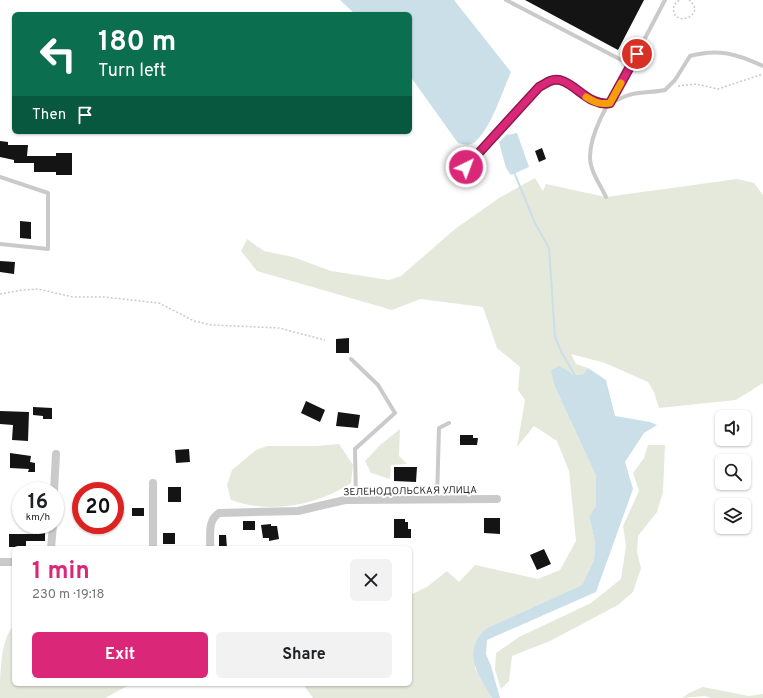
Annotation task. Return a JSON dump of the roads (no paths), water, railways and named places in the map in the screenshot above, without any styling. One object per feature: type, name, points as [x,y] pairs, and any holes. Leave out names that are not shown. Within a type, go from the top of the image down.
[{"type":"street","points":[[54,482],[56,454]]},
{"type":"street","points":[[153,483],[153,546]]},
{"type":"street","name":"ЗЕЛЕНОДОЛЬСКАЯ УЛИЦА","points":[[210,546],[211,524],[214,517],[219,513],[298,511],[336,501],[497,499]]},
{"type":"street","points":[[51,546],[52,534]]},
{"type":"street","points":[[0,562],[12,562]]},
{"type":"lane","points":[[506,0],[631,65]]},
{"type":"lane","points":[[606,197],[593,171],[590,158],[592,143],[601,118],[665,0]]},
{"type":"lane","points":[[466,167],[539,87],[550,80],[557,79],[566,82],[593,102],[603,104],[610,103],[635,93],[666,90],[690,56],[703,53],[727,52],[746,58],[763,66]]},
{"type":"lane","points":[[0,177],[48,194],[48,249],[0,244]]},
{"type":"lane","points":[[351,359],[378,385],[395,413],[355,449],[356,500]]},
{"type":"lane","points":[[437,499],[439,428],[449,423]]},
{"type":"water","points":[[340,0],[454,0],[511,72],[492,118],[482,135],[472,144],[468,145],[458,143],[412,79],[412,12],[353,12]]},
{"type":"water","points":[[517,133],[529,167],[511,175],[506,168],[499,142],[506,135]]},
{"type":"water","points":[[560,366],[575,375],[583,374],[588,368],[606,380],[615,416],[650,422],[657,425],[644,433],[625,462],[633,489],[596,592],[487,640],[486,654],[500,698],[492,698],[474,663],[474,648],[479,636],[487,628],[582,585],[594,560],[595,542],[589,516],[596,506],[596,476],[555,387],[551,370]]},
{"type":"waterway","points":[[514,172],[535,223],[549,248],[555,337],[562,353],[576,377]]}]
